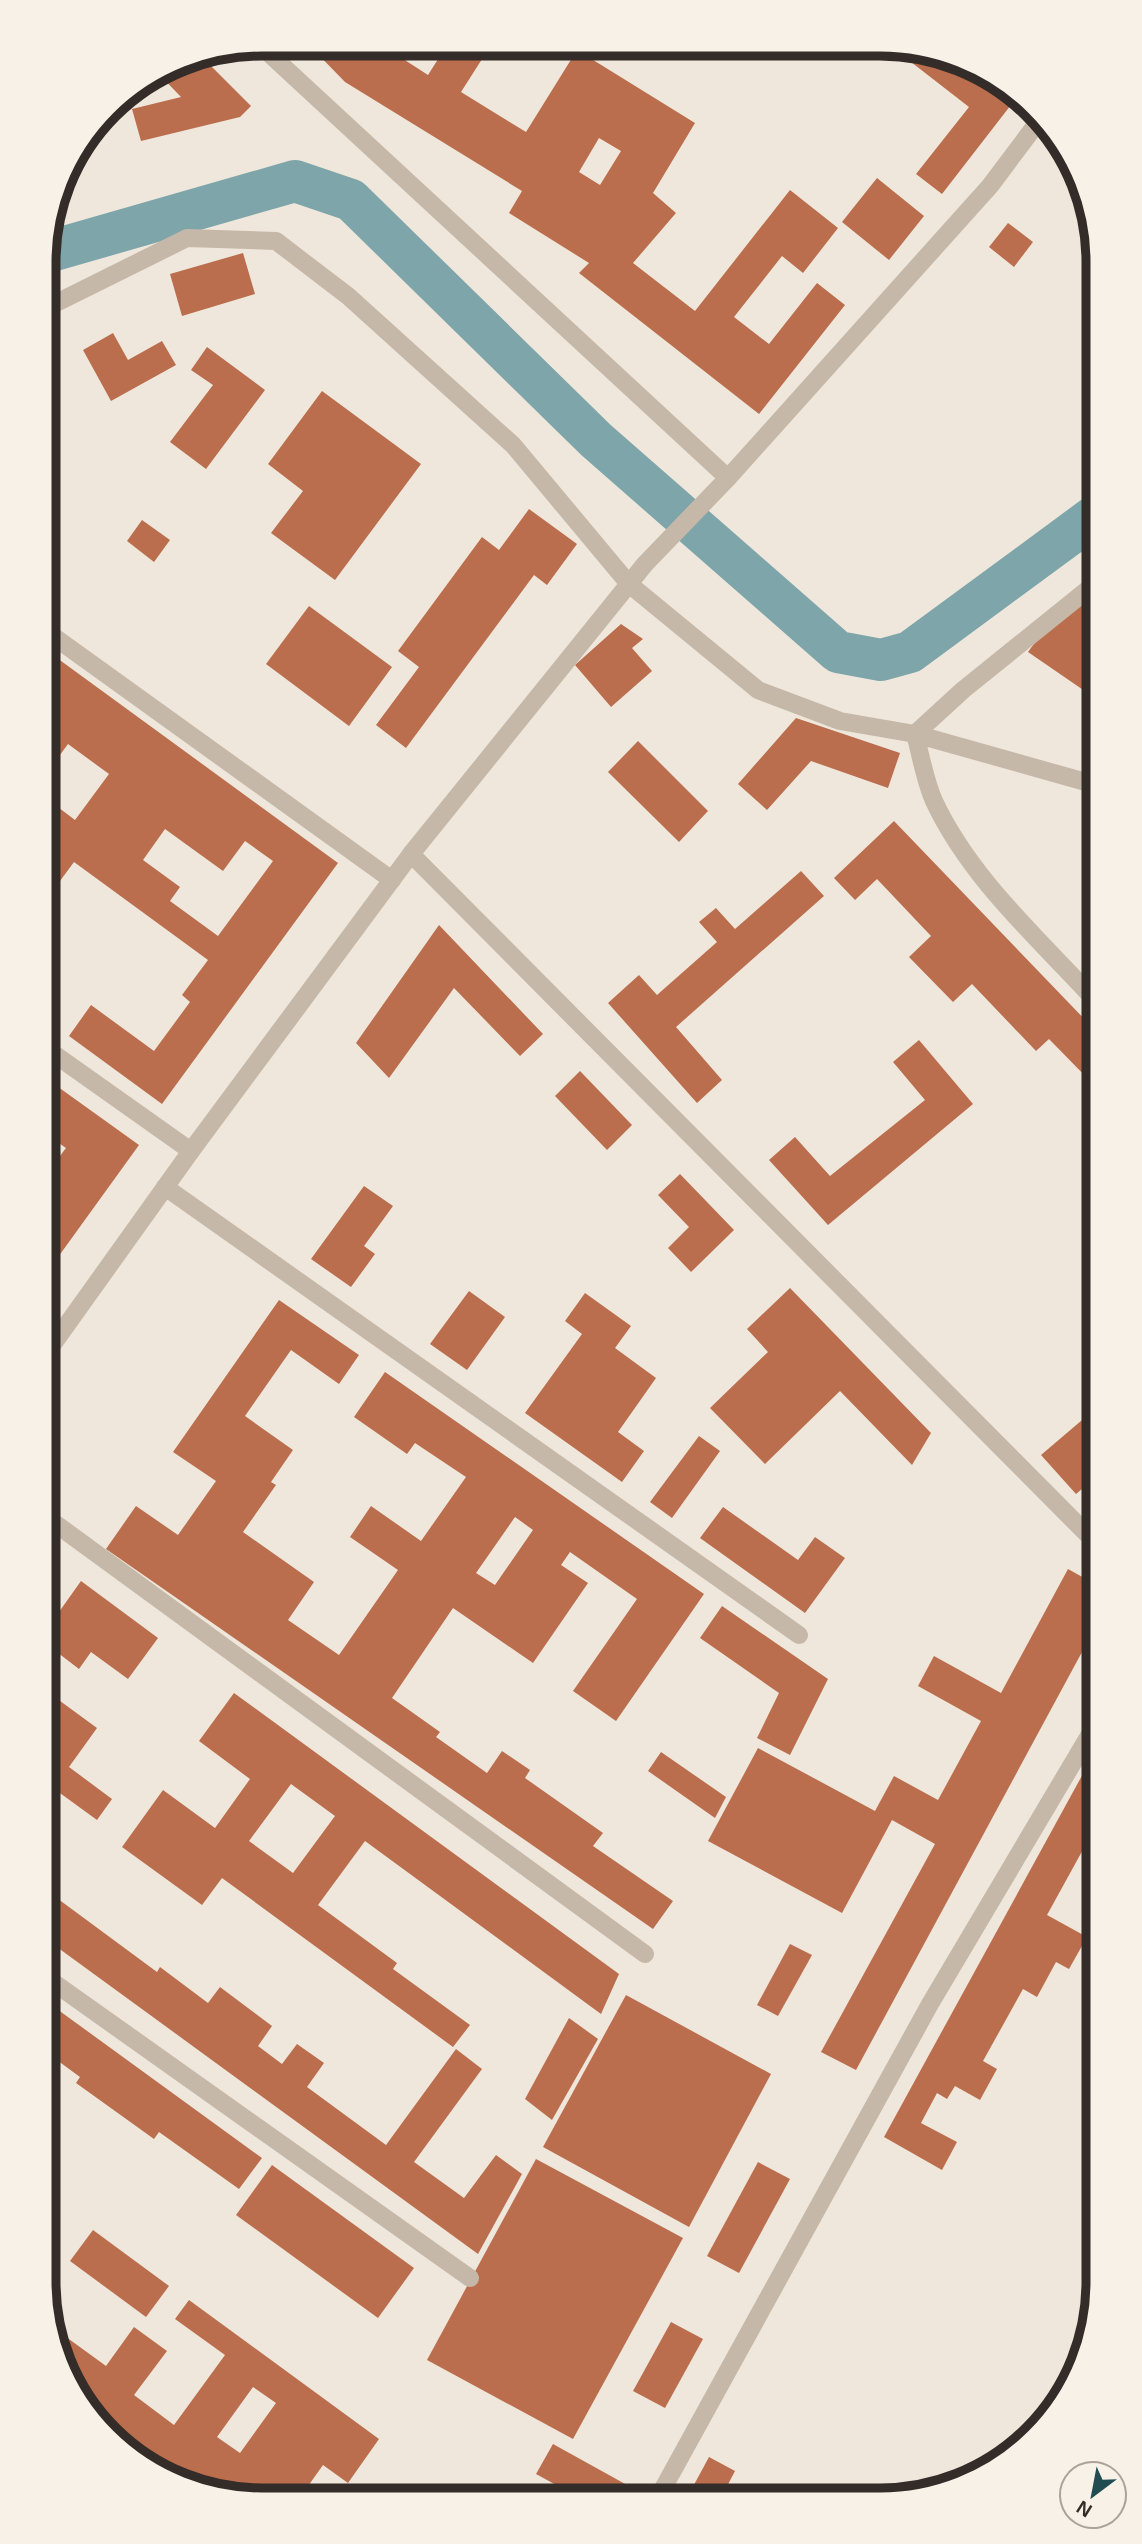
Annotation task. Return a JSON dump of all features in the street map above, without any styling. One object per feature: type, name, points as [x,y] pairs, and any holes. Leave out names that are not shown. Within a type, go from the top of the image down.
[{"type":"street","points":[[272,56],[728,478]]},
{"type":"street","points":[[56,1340],[191,1151],[411,854],[645,564],[728,478],[990,186],[1035,127]]},
{"type":"street","points":[[56,303],[187,238],[276,241],[348,296],[513,445],[629,584],[758,690],[840,721],[915,734],[1086,782]]},
{"type":"street","points":[[915,734],[963,690],[1086,591]]},
{"type":"street","points":[[56,638],[392,880]]},
{"type":"street","points":[[915,734],[933,799],[953,836],[976,869],[1086,990]]},
{"type":"street","points":[[411,854],[1086,1533]]},
{"type":"street","points":[[56,1055],[191,1151]]},
{"type":"street","points":[[165,1187],[799,1635]]},
{"type":"street","points":[[56,1525],[645,1954]]},
{"type":"street","points":[[663,2488],[930,2004],[1086,1741]]},
{"type":"street","points":[[56,1984],[470,2278]]},
{"type":"building","points":[[320,56],[399,56],[428,75],[440,56],[484,56],[461,92],[526,132],[573,56],[587,56],[695,123],[653,193],[676,213],[633,263],[695,311],[790,190],[838,228],[803,273],[782,256],[734,317],[769,344],[817,283],[845,305],[759,414],[579,273],[589,263],[509,213],[522,191],[345,82]],"holes":[[[599,138],[621,151],[600,185],[579,172]]]},
{"type":"building","points":[[906,58],[946,67],[971,77],[1012,104],[942,194],[916,174],[969,107]]},
{"type":"building","points":[[209,64],[251,106],[240,117],[141,141],[132,109],[181,97],[165,80]]},
{"type":"building","points":[[877,178],[924,216],[889,260],[842,222]]},
{"type":"building","points":[[1008,223],[1033,242],[1014,267],[989,247]]},
{"type":"building","points":[[243,253],[255,294],[182,316],[170,274]]},
{"type":"building","points":[[113,333],[128,360],[162,341],[176,365],[111,401],[83,350]]},
{"type":"building","points":[[207,347],[265,390],[206,469],[170,442],[213,385],[191,370]]},
{"type":"building","points":[[322,391],[421,464],[335,580],[271,533],[303,491],[268,464]]},
{"type":"building","points":[[529,509],[577,544],[547,585],[534,575],[406,748],[376,725],[419,667],[398,651],[482,537],[499,550]]},
{"type":"building","points":[[142,520],[170,540],[154,562],[127,541]]},
{"type":"building","points":[[1086,597],[1086,692],[1028,652],[1046,627]]},
{"type":"building","points":[[309,606],[392,667],[349,726],[266,664]]},
{"type":"building","points":[[621,624],[643,639],[632,648],[652,671],[611,707],[575,665]]},
{"type":"building","points":[[56,657],[338,863],[162,1104],[69,1036],[91,1005],[154,1051],[190,1002],[182,995],[208,960],[74,862],[56,886],[56,806],[75,820],[109,774],[68,744],[56,760]],"holes":[[[165,829],[223,871],[245,841],[273,861],[218,936],[170,901],[180,887],[143,860]]]},
{"type":"building","points":[[796,718],[900,753],[888,788],[811,761],[767,810],[738,784]]},
{"type":"building","points":[[638,741],[708,811],[679,842],[608,772]]},
{"type":"building","points":[[894,821],[1086,1021],[1086,1077],[1049,1039],[1036,1051],[972,984],[953,1002],[909,957],[931,936],[877,879],[855,900],[834,878]]},
{"type":"building","points":[[801,871],[824,896],[676,1027],[722,1080],[697,1103],[608,1003],[639,975],[657,995],[717,942],[699,922],[716,908],[735,929]]},
{"type":"building","points":[[439,925],[543,1034],[520,1056],[454,988],[389,1078],[356,1043]]},
{"type":"building","points":[[919,1040],[973,1104],[828,1225],[769,1160],[795,1137],[830,1176],[925,1100],[893,1062]]},
{"type":"building","points":[[580,1071],[632,1125],[607,1150],[555,1096]]},
{"type":"building","points":[[56,1085],[139,1145],[56,1260],[56,1161],[66,1148],[56,1141]]},
{"type":"building","points":[[680,1174],[734,1230],[691,1272],[668,1248],[689,1227],[658,1195]]},
{"type":"building","points":[[364,1186],[393,1206],[364,1246],[375,1254],[351,1287],[311,1259]]},
{"type":"building","points":[[790,1288],[931,1433],[912,1465],[840,1391],[765,1464],[710,1408],[768,1352],[747,1329]]},
{"type":"building","points":[[469,1291],[505,1317],[467,1370],[430,1344]]},
{"type":"building","points":[[585,1293],[631,1326],[615,1348],[656,1378],[618,1432],[644,1451],[622,1482],[525,1413],[582,1334],[565,1321]]},
{"type":"building","points":[[279,1300],[359,1355],[339,1384],[291,1350],[245,1416],[293,1450],[271,1482],[276,1485],[243,1532],[314,1582],[288,1620],[339,1655],[398,1570],[350,1537],[371,1506],[421,1541],[466,1477],[415,1443],[407,1454],[354,1417],[385,1372],[704,1594],[616,1721],[573,1691],[637,1599],[570,1552],[561,1565],[588,1583],[533,1663],[453,1608],[392,1698],[440,1732],[436,1737],[487,1773],[502,1751],[530,1770],[525,1778],[603,1833],[593,1846],[673,1901],[653,1929],[106,1549],[136,1506],[178,1535],[216,1481],[173,1452]],"holes":[[[515,1517],[533,1530],[495,1585],[476,1573]]]},
{"type":"building","points":[[1086,1417],[1086,1486],[1076,1494],[1041,1455]]},
{"type":"building","points":[[699,1436],[720,1451],[672,1518],[650,1502]]},
{"type":"building","points":[[723,1507],[798,1560],[815,1537],[845,1558],[805,1613],[700,1538]]},
{"type":"building","points":[[1068,1569],[1086,1579],[1086,1645],[856,2070],[821,2052],[935,1844],[892,1820],[842,1913],[708,1841],[758,1748],[875,1811],[894,1776],[938,1800],[981,1721],[918,1686],[934,1656],[1001,1693]]},
{"type":"building","points":[[81,1581],[158,1638],[128,1679],[91,1652],[79,1669],[56,1651],[56,1616]]},
{"type":"building","points":[[722,1606],[828,1679],[790,1755],[757,1738],[779,1693],[700,1638]]},
{"type":"building","points":[[234,1693],[619,1974],[601,2014],[365,1841],[318,1905],[397,1963],[393,1969],[470,2025],[453,2047],[222,1878],[202,1905],[122,1847],[163,1790],[215,1828],[250,1779],[199,1741]],"holes":[[[291,1784],[335,1816],[293,1873],[249,1841]]]},
{"type":"building","points":[[56,1698],[97,1728],[69,1767],[112,1799],[97,1820],[56,1790]]},
{"type":"building","points":[[661,1752],[726,1797],[715,1818],[648,1771]]},
{"type":"building","points":[[1086,1768],[1086,1844],[1047,1915],[1086,1939],[1069,1969],[1056,1962],[1037,1997],[1023,1989],[983,2061],[997,2069],[980,2100],[955,2086],[947,2099],[937,2093],[921,2123],[957,2142],[942,2170],[884,2137]]},
{"type":"building","points":[[56,1897],[157,1972],[160,1967],[208,2003],[220,1987],[272,2026],[258,2046],[282,2064],[297,2044],[324,2063],[307,2087],[386,2145],[456,2049],[482,2069],[414,2162],[464,2198],[496,2155],[522,2174],[478,2254],[56,1946]]},
{"type":"building","points":[[790,1944],[812,1955],[778,2016],[757,2005]]},
{"type":"building","points":[[626,1995],[771,2074],[689,2227],[543,2147]]},
{"type":"building","points":[[56,2008],[262,2158],[239,2189],[159,2132],[154,2139],[76,2083],[80,2077],[56,2059]]},
{"type":"building","points":[[569,2018],[598,2039],[552,2120],[525,2099]]},
{"type":"building","points":[[536,2159],[683,2238],[573,2439],[427,2360]]},
{"type":"building","points":[[758,2162],[790,2179],[739,2273],[707,2256]]},
{"type":"building","points":[[272,2165],[414,2268],[378,2318],[236,2215]]},
{"type":"building","points":[[93,2230],[169,2286],[146,2317],[70,2261]]},
{"type":"building","points":[[189,2300],[379,2439],[348,2483],[323,2465],[307,2488],[262,2488],[222,2484],[171,2467],[126,2437],[107,2418],[84,2385],[63,2335],[106,2366],[134,2327],[167,2351],[134,2395],[174,2425],[225,2355],[175,2319]],"holes":[[[253,2387],[276,2403],[240,2453],[217,2437]]]},
{"type":"building","points":[[671,2322],[703,2339],[665,2408],[633,2391]]},
{"type":"building","points":[[553,2444],[627,2485],[625,2488],[557,2488],[558,2486],[536,2474]]},
{"type":"building","points":[[709,2457],[735,2471],[726,2488],[692,2488]]},
{"type":"waterway","points":[[56,250],[295,181],[351,200],[596,440],[838,652],[881,660],[910,652],[1086,522]]}]
